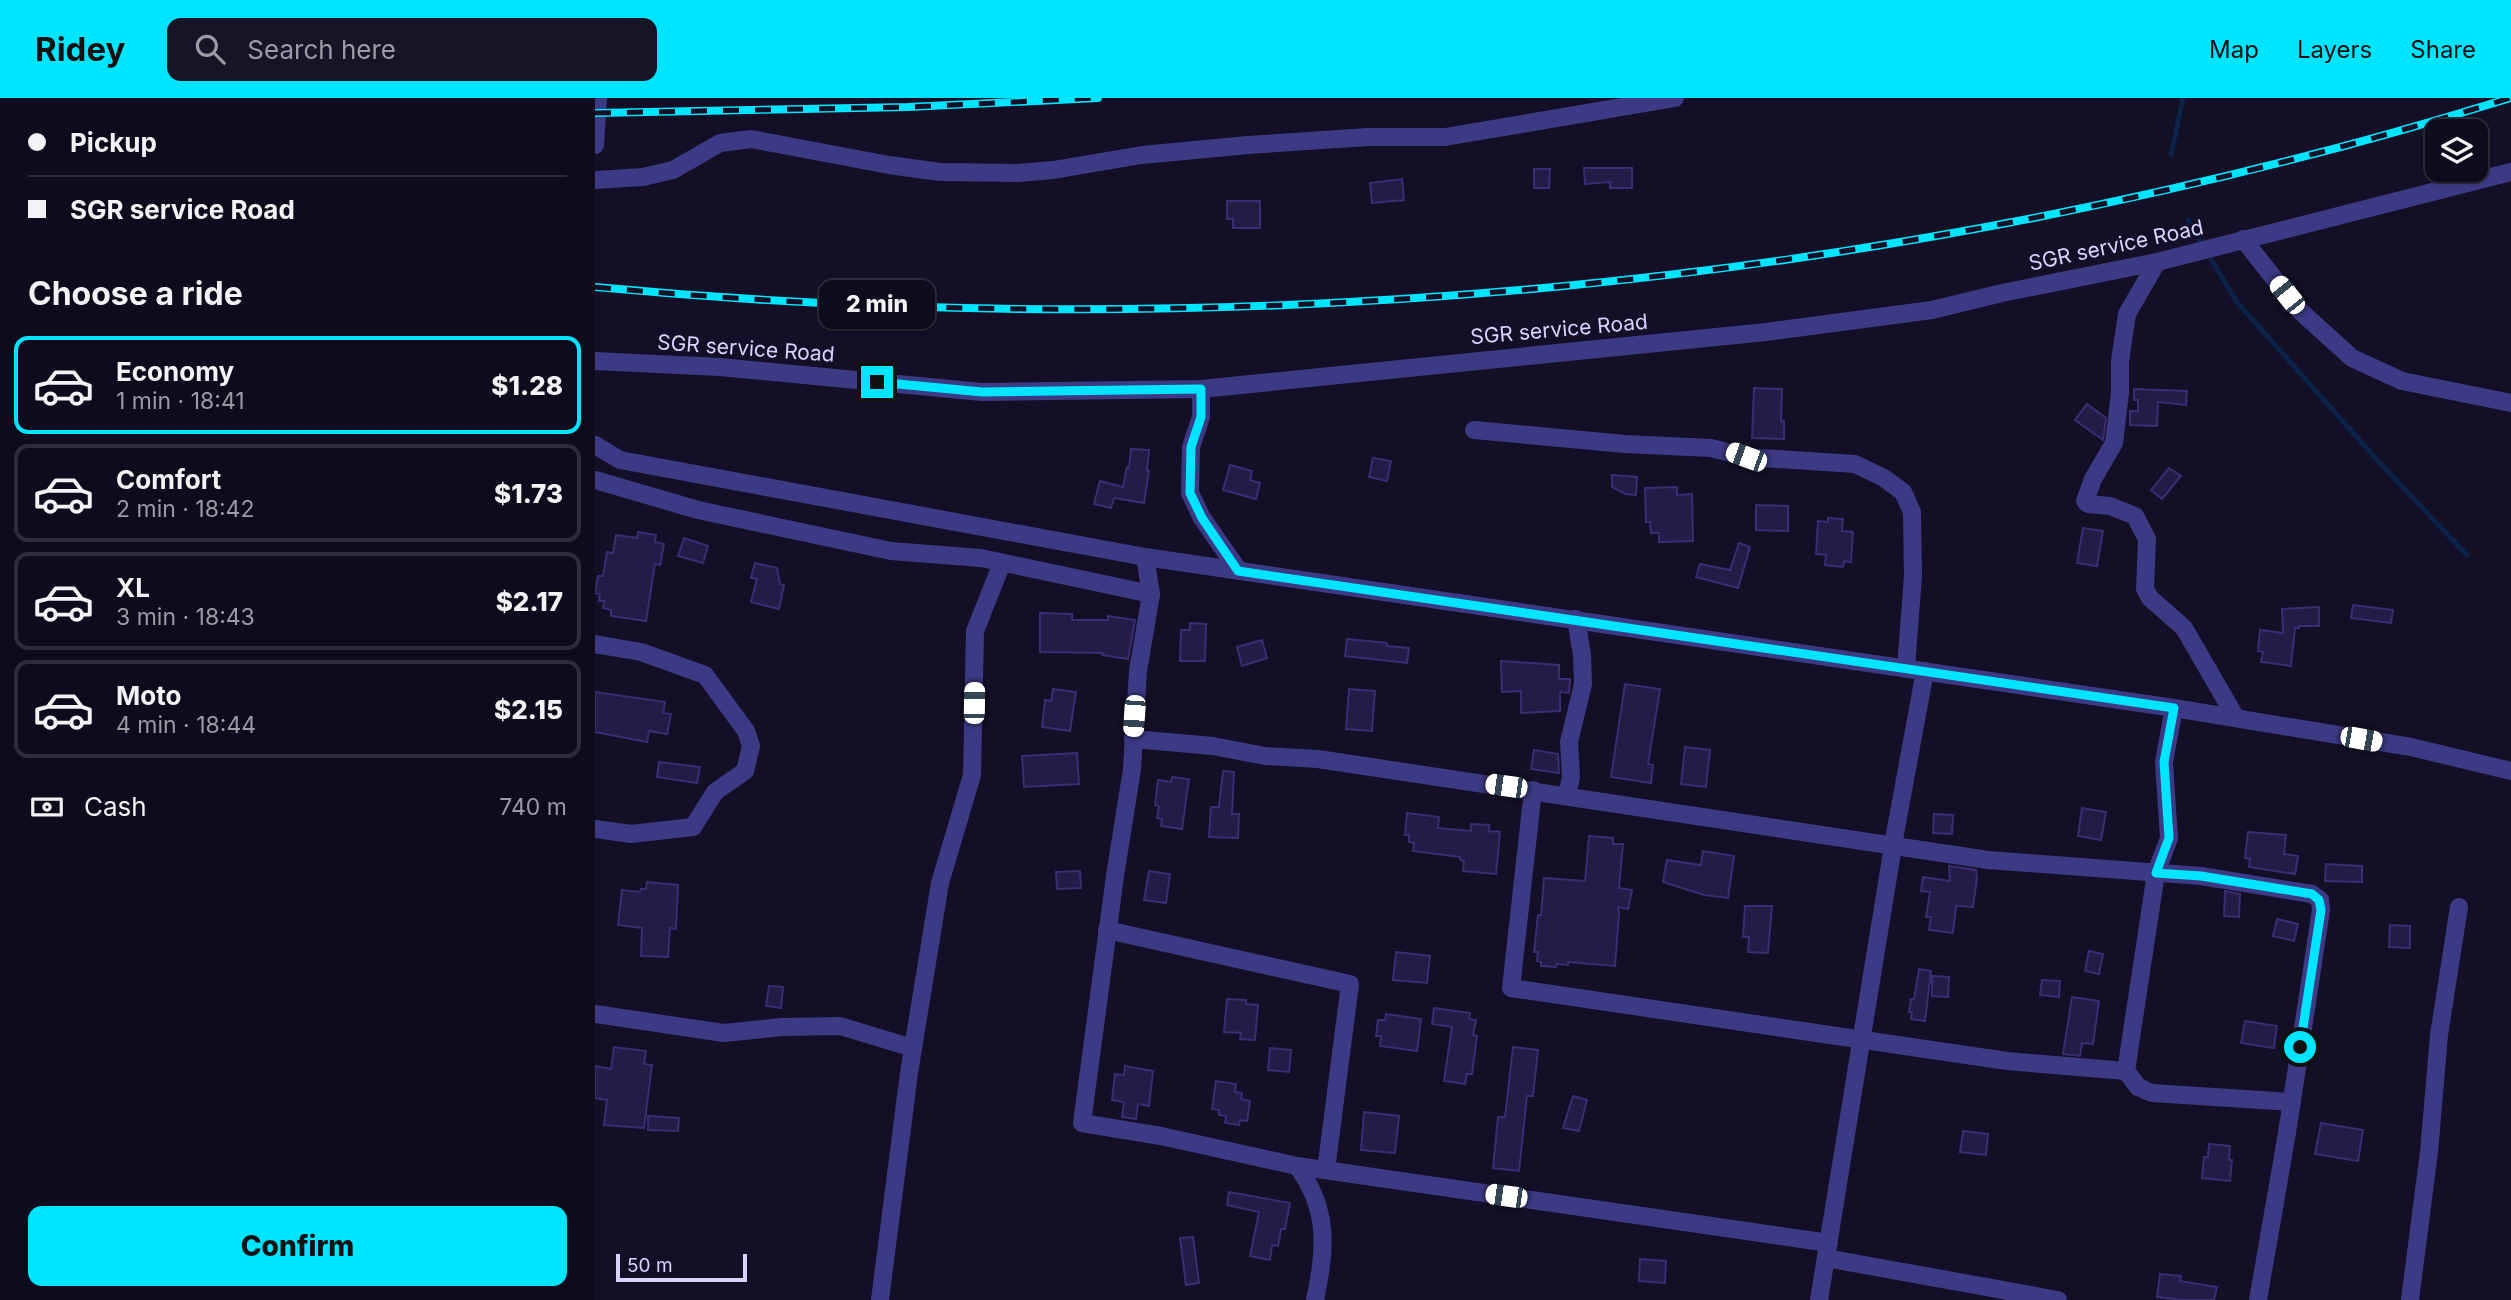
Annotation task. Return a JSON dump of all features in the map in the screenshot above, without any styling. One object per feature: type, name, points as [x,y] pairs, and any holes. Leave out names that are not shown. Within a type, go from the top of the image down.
[{"type":"street","points":[[595,145],[598,98]]},
{"type":"street","points":[[595,180],[643,177],[673,170],[720,143],[751,139],[940,172],[1018,173],[1142,155],[1260,144],[1368,137],[1445,137],[1675,98]]},
{"type":"street","name":"SGR service Road","points":[[595,361],[720,368],[982,392],[1201,389],[1766,332],[1932,310],[2157,262],[2511,172]]},
{"type":"street","points":[[2243,239],[2299,310],[2352,358],[2402,382],[2511,403]]},
{"type":"street","points":[[2157,262],[2127,314],[2120,361],[2120,393],[2114,443],[2093,479],[2085,501],[2088,504],[2110,506],[2135,516],[2147,539],[2145,589],[2150,598],[2184,628],[2236,718]]},
{"type":"street","points":[[1201,389],[1201,417],[1191,447],[1190,493],[1202,518],[1238,571]]},
{"type":"street","points":[[1474,429],[1625,444],[1711,448],[1746,457],[1855,464],[1884,478],[1903,492],[1912,512],[1913,576],[1906,668]]},
{"type":"street","points":[[595,445],[620,460],[1145,557],[2174,708],[2411,747],[2511,771]]},
{"type":"street","points":[[595,480],[698,510],[891,551],[981,558],[1151,594]]},
{"type":"street","points":[[1145,557],[1151,594],[1138,671],[1132,769],[1107,930],[1082,1123],[1161,1136],[1297,1166],[1827,1250],[2058,1300]]},
{"type":"street","points":[[880,1300],[913,1048],[940,883],[972,775],[975,631],[1002,563]]},
{"type":"street","points":[[1567,796],[1571,777],[1569,742],[1583,684],[1583,655],[1576,619]]},
{"type":"street","points":[[595,644],[641,653],[705,675],[746,731],[751,746],[745,771],[715,792],[692,827],[631,834],[595,829]]},
{"type":"street","points":[[1819,1300],[1893,846],[1925,671]]},
{"type":"street","points":[[2174,708],[2164,762],[2169,838],[2156,873],[2126,1071],[2138,1087],[2152,1093],[2292,1102]]},
{"type":"street","points":[[1133,739],[1213,746],[1265,756],[1318,759],[1987,860],[2201,876],[2312,894],[2319,900],[2321,910],[2258,1300]]},
{"type":"street","points":[[1533,790],[1511,988],[2007,1060],[2126,1071]]},
{"type":"street","points":[[2410,1300],[2429,1152],[2439,1035],[2459,907]]},
{"type":"street","points":[[1107,930],[1350,984],[1326,1170]]},
{"type":"street","points":[[595,1014],[724,1033],[782,1027],[840,1026],[913,1048]]},
{"type":"street","points":[[1297,1166],[1311,1184],[1322,1214],[1323,1267],[1315,1300]]},
{"type":"building","points":[[1584,168],[1632,168],[1632,188],[1610,188],[1610,182],[1585,184]]},
{"type":"building","points":[[1534,169],[1550,169],[1549,188],[1534,188]]},
{"type":"building","points":[[1402,179],[1404,200],[1372,203],[1370,183]]},
{"type":"building","points":[[1227,201],[1260,201],[1260,228],[1233,228],[1233,219],[1227,219]]},
{"type":"building","points":[[1754,388],[1782,389],[1781,421],[1784,421],[1784,439],[1752,438]]},
{"type":"building","points":[[2134,389],[2187,391],[2186,405],[2158,402],[2157,426],[2130,425],[2130,411],[2138,411]]},
{"type":"building","points":[[2087,404],[2106,418],[2103,440],[2075,420]]},
{"type":"building","points":[[1131,449],[1149,450],[1144,503],[1114,498],[1111,508],[1094,504],[1100,481],[1123,487]]},
{"type":"building","points":[[1373,458],[1391,461],[1387,481],[1369,477]]},
{"type":"building","points":[[1230,465],[1252,471],[1250,480],[1260,483],[1256,499],[1223,490]]},
{"type":"building","points":[[2169,468],[2181,476],[2162,499],[2151,490]]},
{"type":"building","points":[[1612,475],[1637,477],[1636,495],[1625,494],[1612,487]]},
{"type":"building","points":[[1677,487],[1677,495],[1692,494],[1693,541],[1659,542],[1659,533],[1651,533],[1650,522],[1646,522],[1645,488]]},
{"type":"building","points":[[1756,505],[1788,506],[1788,531],[1756,530]]},
{"type":"building","points":[[1828,518],[1843,519],[1842,531],[1853,532],[1851,562],[1844,561],[1843,567],[1825,565],[1826,555],[1816,554],[1818,521],[1828,522]]},
{"type":"building","points":[[2083,528],[2103,531],[2097,566],[2077,563]]},
{"type":"building","points":[[638,532],[656,535],[655,542],[664,544],[660,565],[655,564],[646,621],[611,616],[611,610],[603,608],[604,601],[599,601],[600,594],[595,593],[598,576],[603,576],[607,552],[613,553],[616,535],[637,538]]},
{"type":"building","points":[[684,538],[708,546],[703,563],[678,556]]},
{"type":"building","points":[[1739,543],[1750,547],[1738,588],[1696,577],[1700,564],[1730,570]]},
{"type":"building","points":[[755,563],[777,568],[780,584],[784,585],[779,609],[751,602],[757,579],[751,578]]},
{"type":"building","points":[[2353,605],[2393,610],[2391,623],[2351,618]]},
{"type":"building","points":[[2319,607],[2319,626],[2295,628],[2291,666],[2261,662],[2263,652],[2258,651],[2260,630],[2283,633],[2282,609]]},
{"type":"building","points":[[1040,613],[1072,614],[1072,620],[1108,620],[1108,616],[1135,620],[1128,659],[1102,655],[1103,653],[1040,652]]},
{"type":"building","points":[[1190,623],[1206,624],[1205,661],[1180,661],[1181,630],[1190,630]]},
{"type":"building","points":[[1347,639],[1409,648],[1407,663],[1345,656]]},
{"type":"building","points":[[1262,640],[1267,658],[1242,666],[1237,647]]},
{"type":"building","points":[[1501,661],[1559,665],[1559,679],[1570,679],[1569,693],[1560,692],[1560,711],[1521,713],[1521,691],[1502,692]]},
{"type":"building","points":[[1625,684],[1660,689],[1648,764],[1653,765],[1651,783],[1611,777]]},
{"type":"building","points":[[1053,689],[1076,692],[1070,731],[1042,727],[1045,700],[1051,701]]},
{"type":"building","points":[[1349,689],[1375,691],[1372,731],[1346,729]]},
{"type":"building","points":[[595,692],[665,702],[663,713],[671,714],[667,734],[649,731],[647,742],[595,732]]},
{"type":"building","points":[[1685,747],[1710,750],[1706,787],[1681,784]]},
{"type":"building","points":[[1534,750],[1558,754],[1559,773],[1531,769]]},
{"type":"building","points":[[1077,753],[1079,784],[1024,787],[1022,756]]},
{"type":"building","points":[[659,762],[700,767],[697,783],[657,777]]},
{"type":"building","points":[[1223,771],[1234,772],[1232,814],[1239,814],[1238,838],[1209,837],[1211,807],[1219,807]]},
{"type":"building","points":[[1172,777],[1189,779],[1182,829],[1161,826],[1162,819],[1157,818],[1159,806],[1155,805],[1158,780],[1171,782]]},
{"type":"building","points":[[2082,808],[2106,812],[2101,840],[2078,836]]},
{"type":"building","points":[[1407,813],[1439,817],[1438,828],[1471,831],[1471,824],[1489,825],[1489,831],[1500,832],[1496,874],[1463,871],[1464,861],[1460,860],[1460,857],[1413,851],[1414,843],[1409,842],[1409,835],[1405,835]]},
{"type":"building","points":[[1934,814],[1953,815],[1952,834],[1933,833]]},
{"type":"building","points":[[2248,832],[2286,835],[2284,854],[2298,856],[2295,874],[2249,867],[2250,859],[2245,858]]},
{"type":"building","points":[[1589,836],[1613,838],[1613,844],[1623,844],[1619,888],[1632,890],[1628,909],[1618,907],[1615,966],[1568,962],[1568,965],[1557,964],[1556,967],[1541,966],[1541,962],[1537,961],[1538,952],[1534,952],[1544,878],[1585,881]]},
{"type":"building","points":[[1703,851],[1734,856],[1728,898],[1704,895],[1663,882],[1667,860],[1701,865]]},
{"type":"building","points":[[2326,864],[2362,866],[2362,882],[2325,881]]},
{"type":"building","points":[[1949,866],[1976,870],[1977,878],[1973,907],[1956,906],[1953,933],[1929,930],[1931,917],[1926,917],[1930,892],[1921,891],[1923,877],[1950,881]]},
{"type":"building","points":[[1080,871],[1081,888],[1057,889],[1056,872]]},
{"type":"building","points":[[1149,871],[1170,874],[1166,903],[1144,900]]},
{"type":"building","points":[[647,882],[678,885],[676,929],[670,928],[668,957],[641,956],[642,928],[618,925],[622,890],[640,892],[641,889],[646,889]]},
{"type":"building","points":[[2225,891],[2240,894],[2239,917],[2224,916]]},
{"type":"building","points":[[1745,906],[1772,906],[1768,953],[1748,952],[1749,937],[1743,937]]},
{"type":"building","points":[[2277,919],[2298,924],[2294,941],[2273,936]]},
{"type":"building","points":[[2390,925],[2410,926],[2410,948],[2389,947]]},
{"type":"building","points":[[2089,951],[2103,954],[2099,974],[2085,971]]},
{"type":"building","points":[[1396,952],[1430,956],[1427,983],[1393,980]]},
{"type":"building","points":[[1919,969],[1931,971],[1925,1021],[1911,1019],[1912,1012],[1909,1012]]},
{"type":"building","points":[[1932,976],[1949,977],[1948,997],[1932,996]]},
{"type":"building","points":[[2042,980],[2060,981],[2059,997],[2040,995]]},
{"type":"building","points":[[769,986],[783,987],[781,1008],[766,1006]]},
{"type":"building","points":[[2072,997],[2099,1001],[2093,1044],[2082,1043],[2080,1056],[2063,1054]]},
{"type":"building","points":[[1227,999],[1246,1000],[1246,1004],[1258,1005],[1255,1040],[1240,1039],[1241,1033],[1224,1032]]},
{"type":"building","points":[[1434,1008],[1470,1013],[1469,1019],[1476,1020],[1473,1035],[1477,1036],[1472,1074],[1467,1074],[1465,1084],[1444,1081],[1452,1027],[1432,1024]]},
{"type":"building","points":[[1386,1014],[1421,1019],[1417,1051],[1380,1046],[1381,1036],[1376,1036],[1378,1020],[1385,1020]]},
{"type":"building","points":[[2245,1021],[2277,1026],[2274,1048],[2241,1043]]},
{"type":"building","points":[[614,1047],[646,1051],[644,1064],[652,1065],[644,1128],[604,1125],[607,1100],[595,1098],[595,1066],[611,1069]]},
{"type":"building","points":[[1513,1047],[1538,1050],[1533,1096],[1527,1096],[1519,1171],[1493,1168],[1498,1117],[1505,1117]]},
{"type":"building","points":[[1270,1048],[1291,1050],[1289,1072],[1268,1070]]},
{"type":"building","points":[[1125,1066],[1153,1071],[1149,1106],[1138,1104],[1136,1119],[1122,1117],[1124,1102],[1112,1100],[1115,1074],[1124,1075]]},
{"type":"building","points":[[1216,1081],[1236,1084],[1235,1092],[1242,1093],[1241,1099],[1250,1101],[1247,1121],[1240,1120],[1239,1125],[1225,1123],[1226,1116],[1219,1115],[1219,1110],[1212,1109]]},
{"type":"building","points":[[1573,1096],[1587,1100],[1579,1131],[1563,1128]]},
{"type":"building","points":[[1364,1112],[1399,1116],[1395,1153],[1361,1150]]},
{"type":"building","points":[[648,1116],[679,1118],[678,1131],[648,1130]]},
{"type":"building","points":[[2321,1123],[2363,1130],[2358,1161],[2315,1154]]},
{"type":"building","points":[[1963,1131],[1988,1134],[1986,1155],[1960,1152]]},
{"type":"building","points":[[2209,1144],[2230,1146],[2230,1181],[2202,1178],[2204,1157],[2208,1157]]},
{"type":"building","points":[[1229,1192],[1290,1203],[1285,1229],[1281,1229],[1278,1246],[1272,1245],[1270,1260],[1250,1256],[1259,1212],[1227,1205]]},
{"type":"building","points":[[1193,1237],[1199,1283],[1186,1285],[1180,1238]]},
{"type":"building","points":[[1640,1259],[1666,1261],[1665,1283],[1639,1281]]},
{"type":"building","points":[[2160,1274],[2181,1276],[2180,1281],[2217,1287],[2214,1300],[2157,1297]]},
{"type":"waterway","points":[[2171,155],[2183,98]]},
{"type":"waterway","points":[[2188,220],[2236,301],[2378,461],[2467,555]]},
{"type":"railway","points":[[595,113],[908,107],[1098,98]]},
{"type":"railway","points":[[595,287],[836,304],[1078,309],[1320,303],[1562,286],[1803,257],[2041,216],[2277,163],[2510,98]]},
{"type":"route","points":[[877,382],[982,392],[1201,389],[1201,417],[1191,447],[1190,493],[1202,518],[1238,571],[2174,708],[2164,762],[2169,838],[2156,873],[2201,876],[2312,894],[2319,900],[2321,910],[2300,1047]]}]
